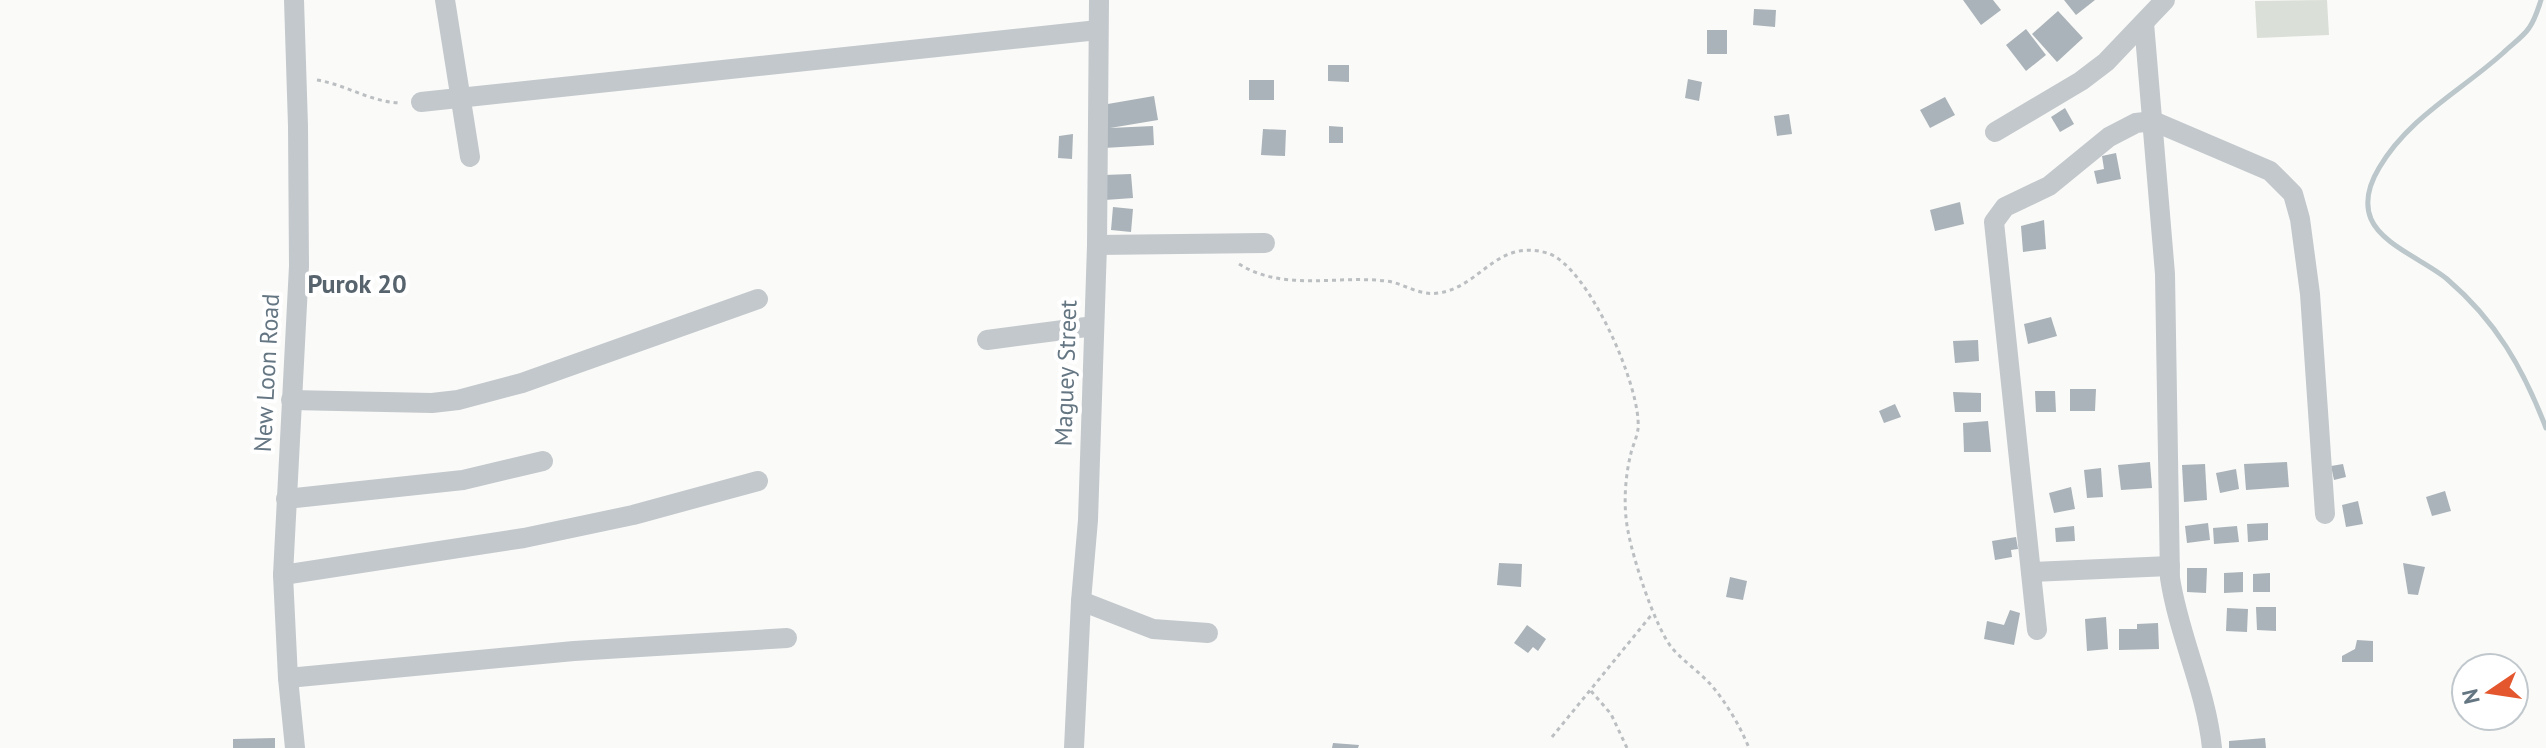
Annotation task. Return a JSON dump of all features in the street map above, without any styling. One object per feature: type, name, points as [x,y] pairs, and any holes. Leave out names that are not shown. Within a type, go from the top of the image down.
[{"type":"street","name":"New Loon Road","points":[[294,0],[299,266],[283,575],[295,748]]},
{"type":"street","points":[[445,0],[470,157]]},
{"type":"street","name":"Maguey Street","points":[[1074,748],[1088,520],[1097,245],[1099,0]]},
{"type":"street","points":[[1995,132],[2081,81],[2106,62],[2165,0]]},
{"type":"street","points":[[2144,23],[2165,274],[2170,566],[2174,607],[2198,677],[2212,748]]},
{"type":"street","points":[[421,102],[1098,30]]},
{"type":"street","points":[[2037,630],[1994,222],[2005,207],[2049,186],[2109,137],[2136,123],[2153,121],[2270,171],[2293,194],[2300,219],[2310,294],[2325,514]]},
{"type":"street","points":[[1097,245],[1265,243]]},
{"type":"street","points":[[291,400],[432,403],[458,400],[522,383],[758,299]]},
{"type":"street","points":[[987,340],[1094,326]]},
{"type":"street","points":[[286,499],[439,483],[543,461]]},
{"type":"street","points":[[283,575],[524,538],[633,515],[758,481]]},
{"type":"street","points":[[2031,572],[2170,566]]},
{"type":"street","points":[[1081,601],[1153,629],[1208,633]]},
{"type":"street","points":[[288,678],[574,651],[787,638]]},
{"type":"path","points":[[297,78],[333,83],[384,103],[421,102]]},
{"type":"path","points":[[1232,243],[1236,262],[1272,279],[1368,278],[1393,281],[1415,292],[1438,293],[1456,287],[1498,257],[1518,251],[1550,253],[1564,263],[1586,289],[1609,328],[1630,384],[1638,430],[1630,455],[1625,496],[1627,529],[1638,571],[1671,647],[1711,685],[1737,723],[1749,748]]},
{"type":"path","points":[[1552,737],[1654,611]]},
{"type":"path","points":[[1590,690],[1611,714],[1627,748]]},
{"type":"shaded area","points":[[2327,0],[2329,35],[2257,38],[2255,1]]},
{"type":"building","points":[[1963,0],[1993,0],[2001,10],[1981,25]]},
{"type":"building","points":[[2064,0],[2095,0],[2076,15]]},
{"type":"building","points":[[1754,9],[1776,10],[1775,27],[1753,25]]},
{"type":"building","points":[[2058,11],[2083,38],[2057,62],[2032,34]]},
{"type":"building","points":[[2026,29],[2046,55],[2026,71],[2006,45]]},
{"type":"building","points":[[1707,30],[1727,30],[1727,54],[1707,54]]},
{"type":"building","points":[[1328,65],[1349,65],[1349,82],[1328,81]]},
{"type":"building","points":[[1688,79],[1702,82],[1699,101],[1685,98]]},
{"type":"building","points":[[1249,80],[1274,80],[1274,100],[1249,100]]},
{"type":"building","points":[[1154,96],[1158,120],[1110,128],[1153,126],[1154,145],[1104,148],[1102,105]]},
{"type":"building","points":[[1945,97],[1955,115],[1930,128],[1920,110]]},
{"type":"building","points":[[2065,108],[2074,124],[2060,132],[2051,117]]},
{"type":"building","points":[[1789,114],[1792,134],[1777,136],[1774,116]]},
{"type":"building","points":[[1329,126],[1343,127],[1343,143],[1329,143]]},
{"type":"building","points":[[1263,129],[1286,130],[1285,156],[1261,155]]},
{"type":"building","points":[[1073,134],[1072,159],[1058,158],[1059,136]]},
{"type":"building","points":[[2116,153],[2121,179],[2097,184],[2094,171],[2104,169],[2102,156]]},
{"type":"building","points":[[1131,174],[1133,198],[1105,200],[1104,175]]},
{"type":"building","points":[[1960,202],[1964,224],[1935,231],[1930,210]]},
{"type":"building","points":[[1113,207],[1133,209],[1131,232],[1111,230]]},
{"type":"building","points":[[2044,220],[2046,249],[2023,252],[2021,226]]},
{"type":"building","points":[[2051,317],[2057,336],[2028,344],[2024,324]]},
{"type":"building","points":[[1978,340],[1979,361],[1955,363],[1953,341]]},
{"type":"building","points":[[2070,389],[2096,389],[2095,411],[2070,411]]},
{"type":"building","points":[[2035,391],[2055,391],[2056,412],[2036,412]]},
{"type":"building","points":[[1953,392],[1981,393],[1981,412],[1955,412]]},
{"type":"building","points":[[1895,404],[1901,417],[1884,423],[1879,411]]},
{"type":"building","points":[[1988,421],[1991,452],[1964,452],[1963,423]]},
{"type":"building","points":[[2150,462],[2152,488],[2121,490],[2118,465]]},
{"type":"building","points":[[2287,462],[2289,487],[2246,490],[2244,464]]},
{"type":"building","points":[[2205,464],[2207,500],[2184,502],[2182,465]]},
{"type":"building","points":[[2343,464],[2346,477],[2334,480],[2331,466]]},
{"type":"building","points":[[2101,468],[2103,497],[2087,498],[2084,470]]},
{"type":"building","points":[[2236,469],[2239,489],[2220,493],[2216,473]]},
{"type":"building","points":[[2071,487],[2075,509],[2054,513],[2049,493]]},
{"type":"building","points":[[2445,491],[2451,511],[2432,516],[2426,497]]},
{"type":"building","points":[[2358,501],[2363,524],[2346,527],[2342,505]]},
{"type":"building","points":[[2208,523],[2210,540],[2187,543],[2185,526]]},
{"type":"building","points":[[2268,523],[2268,540],[2248,542],[2247,524]]},
{"type":"building","points":[[2074,526],[2075,541],[2056,542],[2055,528]]},
{"type":"building","points":[[2237,526],[2239,542],[2214,544],[2213,528]]},
{"type":"building","points":[[2016,537],[2018,549],[2011,550],[2012,557],[1995,560],[1992,541]]},
{"type":"building","points":[[1499,563],[1522,564],[1521,587],[1497,585]]},
{"type":"building","points":[[2403,563],[2425,567],[2418,595],[2408,594]]},
{"type":"building","points":[[2187,568],[2207,568],[2206,593],[2187,592]]},
{"type":"building","points":[[2243,572],[2243,592],[2224,593],[2224,573]]},
{"type":"building","points":[[2270,573],[2270,592],[2253,592],[2253,574]]},
{"type":"building","points":[[1730,577],[1747,581],[1743,600],[1726,597]]},
{"type":"building","points":[[2256,607],[2276,607],[2276,631],[2257,630]]},
{"type":"building","points":[[2227,608],[2248,609],[2247,632],[2226,631]]},
{"type":"building","points":[[2010,610],[2020,613],[2014,645],[1984,639],[1987,621],[2004,625]]},
{"type":"building","points":[[2106,617],[2108,649],[2087,651],[2085,619]]},
{"type":"building","points":[[2158,623],[2159,649],[2119,650],[2119,629],[2137,629],[2137,624]]},
{"type":"building","points":[[1527,625],[1546,639],[1538,651],[1533,647],[1528,653],[1514,643]]},
{"type":"building","points":[[2357,640],[2373,641],[2373,662],[2342,662],[2342,656],[2355,649]]},
{"type":"building","points":[[275,738],[275,748],[233,748],[233,739]]},
{"type":"building","points":[[2265,738],[2266,748],[2229,748],[2229,741]]},
{"type":"building","points":[[1333,743],[1359,745],[1358,748],[1332,748]]},
{"type":"waterway","points":[[2541,0],[2533,22],[2524,35],[2420,119],[2391,150],[2373,180],[2368,206],[2371,219],[2385,237],[2447,279],[2494,329],[2528,385],[2546,428]]},
{"type":"district","name":"Purok 20","points":[[357,284]]}]
